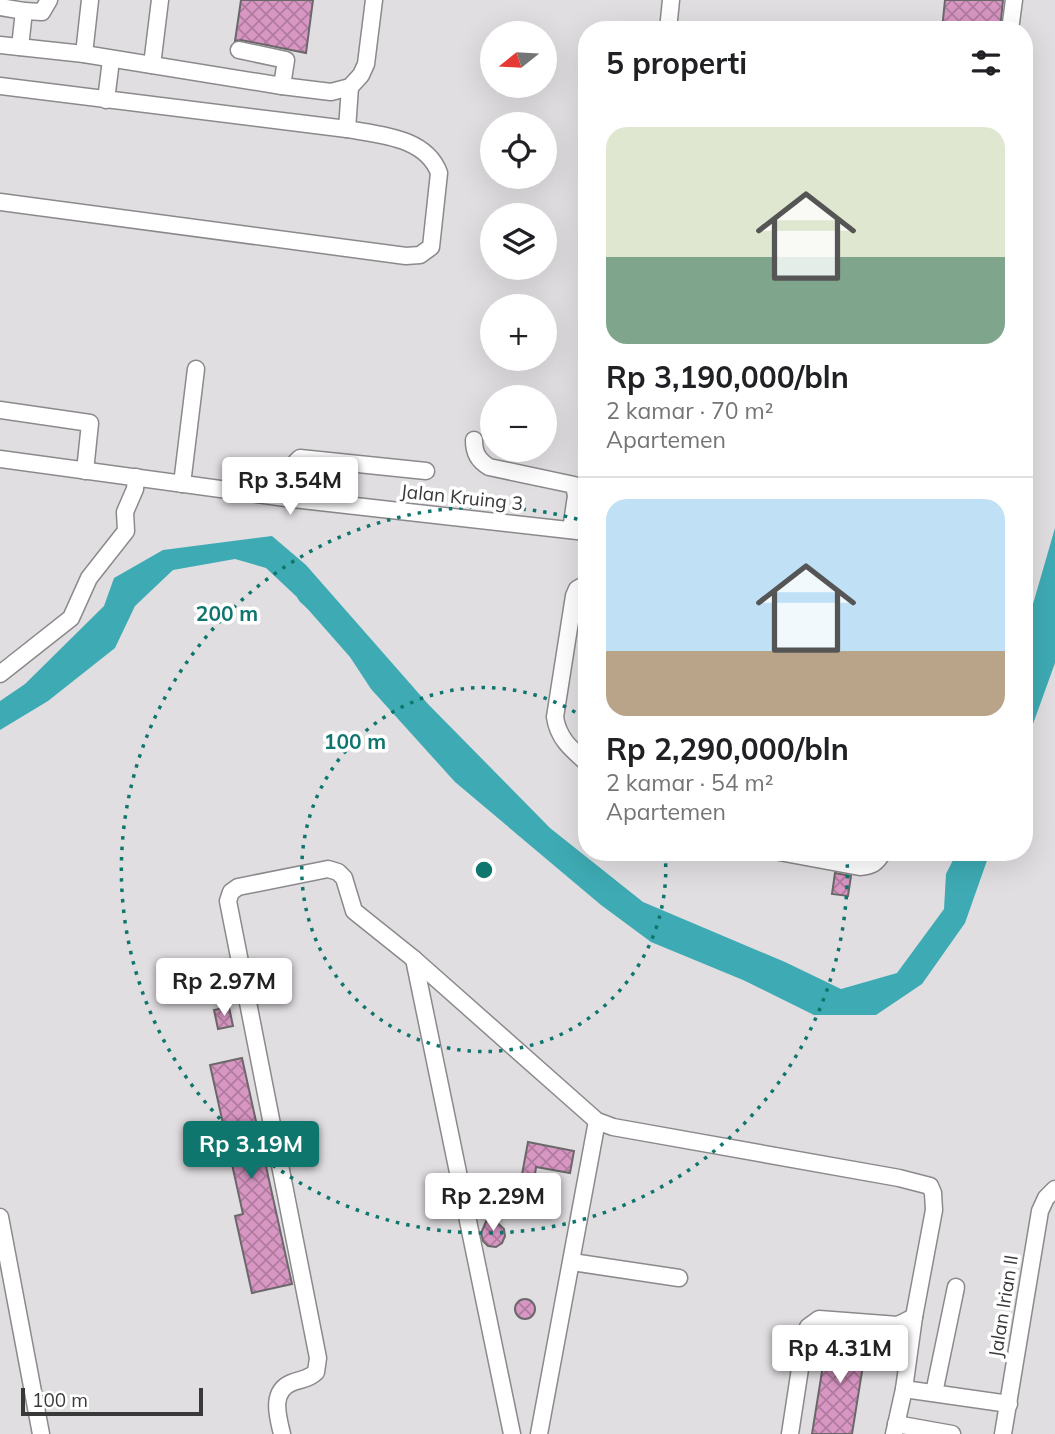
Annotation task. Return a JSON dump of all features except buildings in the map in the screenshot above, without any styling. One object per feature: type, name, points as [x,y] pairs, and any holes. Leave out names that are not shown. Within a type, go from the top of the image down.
[{"type":"street","points":[[0,7],[42,12],[49,0]]},
{"type":"street","points":[[84,54],[90,0]]},
{"type":"street","points":[[0,45],[84,54],[331,92],[350,87],[361,75],[366,64],[374,0]]},
{"type":"street","points":[[669,21],[671,0]]},
{"type":"street","points":[[1011,21],[1014,0]]},
{"type":"street","points":[[152,65],[160,1]]},
{"type":"street","points":[[20,47],[24,11]]},
{"type":"street","points":[[239,50],[286,60],[282,86]]},
{"type":"street","points":[[106,100],[111,60]]},
{"type":"street","points":[[0,86],[347,129],[401,139],[412,144],[436,164],[439,181],[431,247],[406,256],[0,202]]},
{"type":"street","points":[[347,129],[350,87]]},
{"type":"street","points":[[182,484],[196,369]]},
{"type":"street","points":[[0,411],[90,422],[85,471]]},
{"type":"street","points":[[474,440],[478,458],[489,467],[574,485],[578,531]]},
{"type":"street","points":[[293,499],[296,462],[300,458],[426,471]]},
{"type":"street","name":"Jalan Kruing 3","points":[[0,459],[293,499],[578,531]]},
{"type":"street","points":[[0,674],[71,618],[89,578],[125,531],[125,512],[135,489],[136,477]]},
{"type":"street","points":[[578,588],[574,596],[555,717],[557,728],[568,746],[578,755]]},
{"type":"street","points":[[828,861],[860,867],[871,866],[878,861]]},
{"type":"street","points":[[282,1434],[277,1398],[285,1386],[308,1379],[316,1372],[318,1358],[231,925],[228,898],[236,888],[250,884],[332,869],[344,878],[354,911],[414,960],[597,1121],[613,1127],[927,1185],[933,1193],[934,1210],[895,1429],[952,1434]]},
{"type":"street","points":[[414,960],[512,1434]]},
{"type":"street","points":[[539,1434],[597,1121]]},
{"type":"street","name":"Jalan Irian II","points":[[1003,1434],[1040,1211],[1046,1198],[1055,1189]]},
{"type":"street","points":[[0,1217],[7,1294],[41,1434]]},
{"type":"street","points":[[572,1262],[679,1279]]},
{"type":"street","points":[[934,1393],[956,1287]]},
{"type":"street","points":[[790,1434],[805,1336],[811,1324],[823,1318],[898,1325],[914,1317]]},
{"type":"street","points":[[904,1389],[1009,1404]]},
{"type":"water","points":[[1055,528],[1055,663],[1033,724],[1033,604]]},
{"type":"water","points":[[272,536],[306,565],[428,704],[550,828],[578,850],[578,861],[591,861],[643,902],[785,962],[841,989],[897,973],[944,909],[946,874],[952,861],[987,861],[965,923],[922,984],[876,1015],[814,1015],[743,980],[651,942],[601,905],[455,782],[371,689],[350,657],[298,598],[266,568],[235,559],[173,570],[135,606],[115,648],[48,701],[0,730],[0,701],[25,684],[104,606],[114,578],[163,550]]},
{"type":"waterway","points":[[307,594],[329,614],[444,752]]}]
